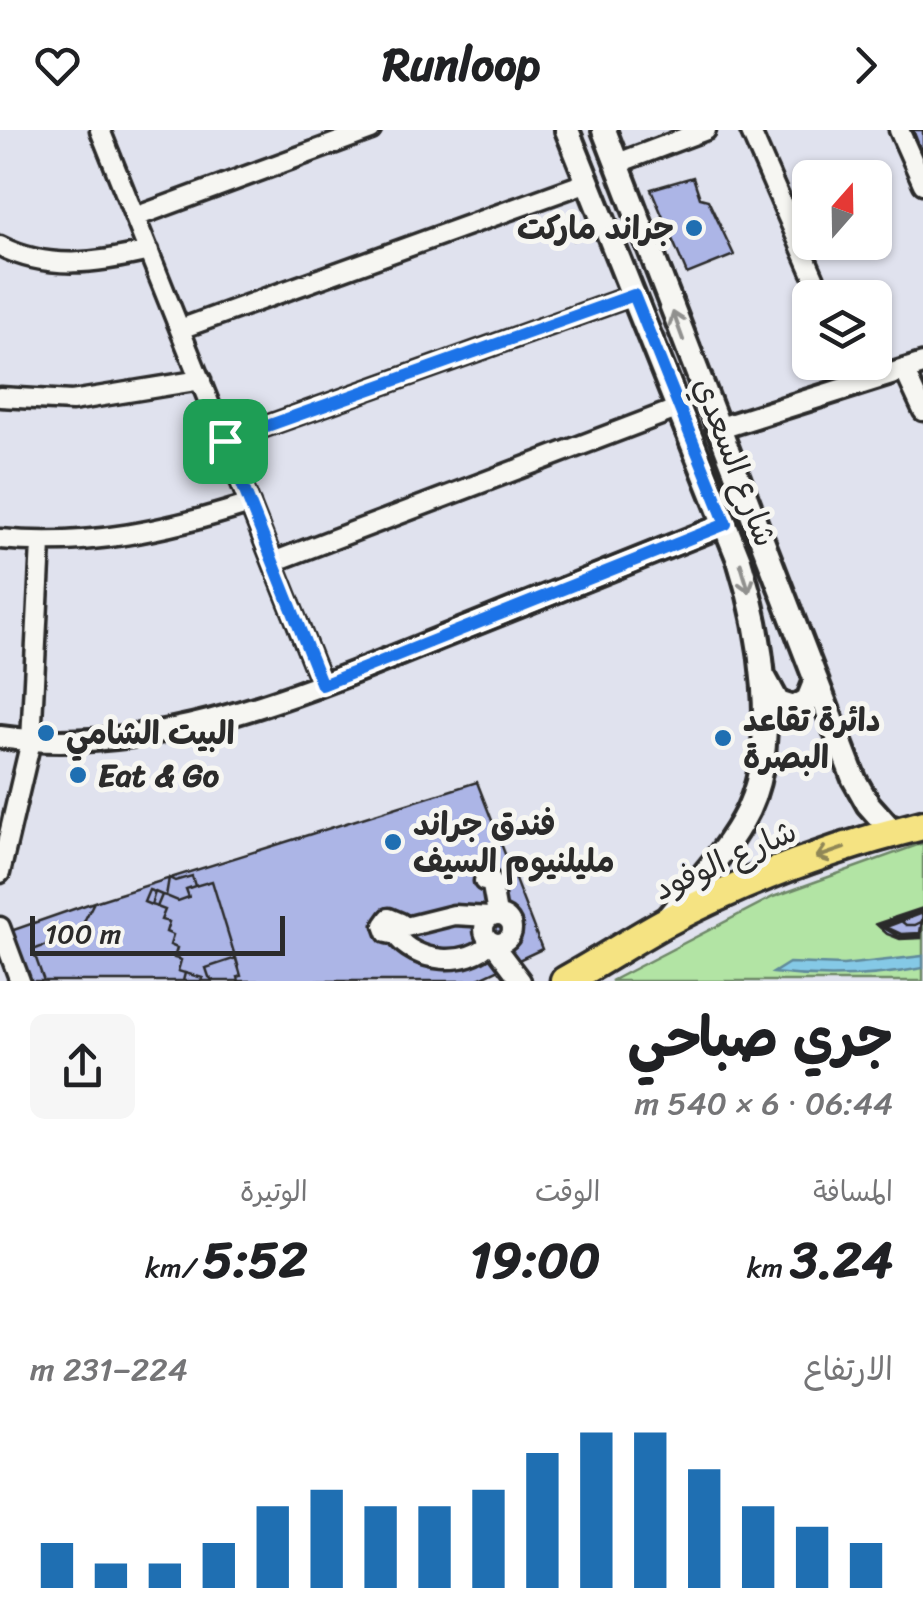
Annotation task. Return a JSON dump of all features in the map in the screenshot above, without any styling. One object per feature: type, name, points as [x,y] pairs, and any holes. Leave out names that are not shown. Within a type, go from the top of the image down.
[{"type":"main road","name":"شارع السعدي","points":[[567,130],[726,524],[750,594],[762,672],[764,720],[755,792],[735,831],[663,924]]},
{"type":"main road","name":"شارع السعدي","points":[[604,130],[860,792],[893,832]]},
{"type":"main road","points":[[762,672],[774,698],[788,707],[800,706],[808,700],[816,680]]},
{"type":"main road","name":"شارع الوفود","points":[[564,981],[663,924],[795,865],[923,825]]},
{"type":"street","points":[[100,130],[322,685]]},
{"type":"street","points":[[135,217],[371,130]]},
{"type":"street","points":[[618,164],[706,130]]},
{"type":"street","points":[[750,130],[815,280]]},
{"type":"street","points":[[899,130],[923,184]]},
{"type":"street","points":[[180,329],[588,182]]},
{"type":"street","points":[[0,246],[38,260],[68,263],[104,261],[149,251]]},
{"type":"street","points":[[225,441],[634,295]]},
{"type":"street","points":[[717,429],[913,367],[923,411]]},
{"type":"street","points":[[0,397],[72,401],[201,380]]},
{"type":"street","points":[[273,562],[680,408]]},
{"type":"street","points":[[0,540],[41,544],[94,542],[144,533],[250,504]]},
{"type":"street","points":[[0,737],[78,742],[168,732],[214,722],[322,685],[726,524]]},
{"type":"street","points":[[0,873],[31,741],[41,544]]},
{"type":"street","points":[[484,881],[492,880],[494,915]]},
{"type":"street","points":[[454,915],[494,915],[505,916],[513,928],[511,936],[473,954],[422,957],[404,947],[399,931],[454,915]]},
{"type":"street","points":[[0,927],[20,981]]},
{"type":"street","points":[[495,942],[521,981]]},
{"type":"green space","points":[[923,843],[923,981],[611,981],[773,897]]},
{"type":"water","points":[[923,956],[923,968],[886,973],[773,973],[789,963],[843,965]]},
{"type":"building","points":[[913,130],[923,130],[923,156]]},
{"type":"building","name":"جراند ماركت","points":[[693,177],[700,198],[708,200],[734,255],[687,274],[651,189]]},
{"type":"building","points":[[585,229],[588,236],[574,240],[571,232]]},
{"type":"building","name":"فندق جراند مليلنيوم السيف","points":[[477,782],[542,949],[474,981],[20,981],[2,934],[94,902]]},
{"type":"building","points":[[192,876],[195,886],[186,889],[189,897],[178,901],[166,896],[169,878],[175,881]]},
{"type":"building","points":[[192,876],[195,886],[212,881],[241,976],[239,981],[183,981],[185,973],[178,971],[181,960],[174,958],[177,948],[170,945],[173,935],[166,932],[169,922],[161,920],[165,910],[157,907],[162,895],[166,896],[169,878],[175,881]]},
{"type":"building","points":[[149,890],[155,892],[151,905],[144,902]]},
{"type":"building","points":[[155,892],[162,895],[157,907],[151,905]]},
{"type":"building","points":[[94,902],[78,933],[33,950],[44,981],[20,981],[2,934]]},
{"type":"building","points":[[923,908],[923,921],[915,925],[906,925],[896,917]]},
{"type":"building","points":[[923,908],[921,938],[900,939],[876,924]]},
{"type":"building","points":[[923,910],[921,936],[899,937],[879,925]]},
{"type":"building","points":[[923,911],[921,935],[899,936],[882,926]]},
{"type":"building","points":[[923,913],[920,933],[901,934],[886,927]]},
{"type":"building","points":[[236,958],[239,981],[214,981],[209,977],[206,968]]},
{"type":"building","points":[[185,973],[203,978],[202,981],[183,981]]},
{"type":"place","name":"جراند ماركت","points":[[694,228]]},
{"type":"place","name":"البيت الشامي","points":[[46,733]]},
{"type":"place","name":"دائرة تقاعد البصرة","points":[[723,738]]},
{"type":"place","name":"Eat & Go","points":[[78,775]]},
{"type":"place","name":"فندق جراند مليلنيوم السيف","points":[[393,842]]},
{"type":"route","points":[[634,295],[726,524],[322,685],[225,441],[634,295]]}]
